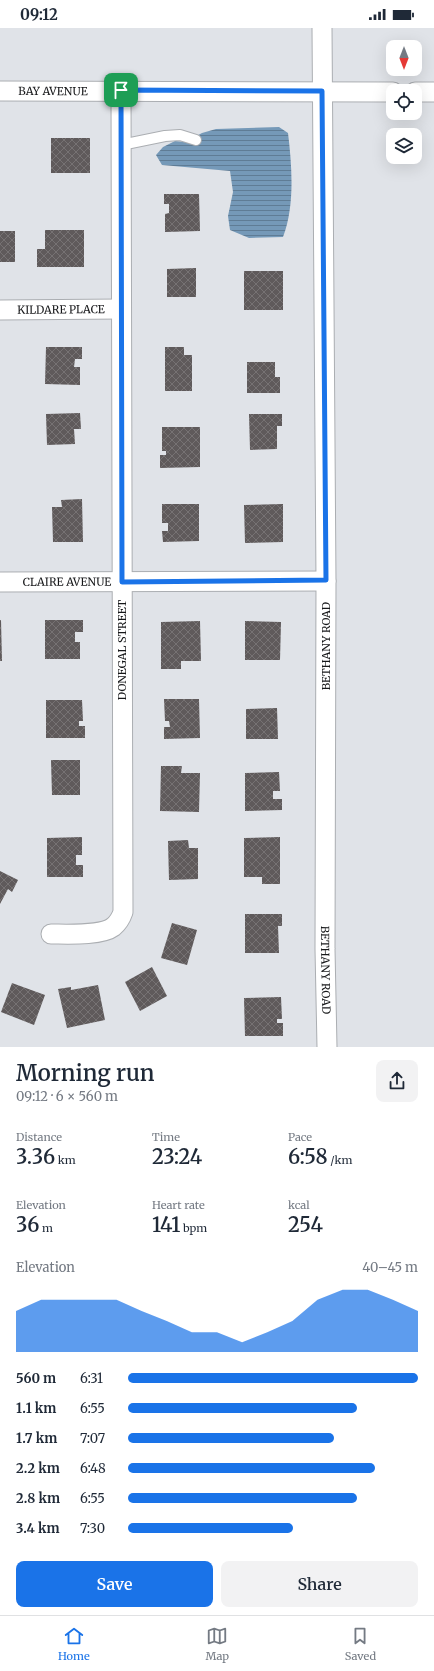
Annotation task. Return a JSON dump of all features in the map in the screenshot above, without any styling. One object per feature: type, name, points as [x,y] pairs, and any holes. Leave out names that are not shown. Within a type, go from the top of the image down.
[{"type":"street","name":"BETHANY ROAD","points":[[322,28],[326,580],[325,949],[327,1047]]},
{"type":"street","name":"BAY AVENUE","points":[[0,91],[121,90],[386,92]]},
{"type":"street","name":"DONEGAL STREET","points":[[51,934],[97,932],[111,929],[117,924],[123,912],[121,90]]},
{"type":"street","points":[[422,92],[434,92]]},
{"type":"street","name":"KILDARE PLACE","points":[[0,310],[121,309]]},
{"type":"street","name":"CLAIRE AVENUE","points":[[0,582],[326,580]]},
{"type":"lane","points":[[121,145],[165,136],[180,135],[196,140]]},
{"type":"water","points":[[279,127],[288,133],[292,186],[287,225],[283,237],[249,238],[230,230],[228,216],[233,192],[230,171],[162,165],[156,155],[163,147],[175,141],[185,142],[202,133],[216,129]]},
{"type":"building","points":[[51,138],[90,138],[90,173],[51,173]]},
{"type":"building","points":[[164,194],[199,194],[200,231],[165,232],[165,214],[169,213],[169,204],[164,204]]},
{"type":"building","points":[[45,230],[84,230],[84,267],[37,267],[37,249],[45,249]]},
{"type":"building","points":[[0,231],[15,231],[15,262],[0,262]]},
{"type":"building","points":[[196,268],[196,297],[167,297],[167,269]]},
{"type":"building","points":[[244,271],[283,271],[283,310],[244,310]]},
{"type":"building","points":[[46,347],[82,347],[82,359],[75,359],[74,367],[80,367],[80,385],[45,384]]},
{"type":"building","points":[[165,347],[184,347],[184,355],[192,355],[192,391],[165,391]]},
{"type":"building","points":[[247,362],[275,362],[275,377],[280,377],[280,393],[247,393]]},
{"type":"building","points":[[80,413],[81,429],[74,429],[75,444],[47,445],[46,414]]},
{"type":"building","points":[[249,414],[282,414],[282,426],[277,426],[277,449],[250,450]]},
{"type":"building","points":[[162,427],[200,427],[200,467],[160,468],[160,455],[166,455],[166,451],[162,451]]},
{"type":"building","points":[[82,499],[83,542],[53,542],[52,507],[62,507],[61,500]]},
{"type":"building","points":[[162,504],[199,504],[199,541],[163,542],[162,531],[168,531],[168,523],[162,523]]},
{"type":"building","points":[[283,504],[283,542],[245,543],[244,505]]},
{"type":"building","points":[[1,620],[2,661],[0,661]]},
{"type":"building","points":[[45,620],[83,620],[83,632],[75,632],[75,642],[80,642],[80,659],[45,659]]},
{"type":"building","points":[[200,621],[201,661],[181,661],[181,669],[161,669],[161,622]]},
{"type":"building","points":[[245,621],[281,622],[280,660],[245,660]]},
{"type":"building","points":[[164,699],[199,699],[200,738],[164,739],[164,727],[170,727],[169,721],[165,721]]},
{"type":"building","points":[[46,700],[82,700],[83,721],[79,721],[79,726],[85,726],[85,738],[46,738]]},
{"type":"building","points":[[277,708],[278,739],[246,739],[246,709]]},
{"type":"building","points":[[51,760],[80,760],[80,795],[52,795]]},
{"type":"building","points":[[161,766],[182,766],[181,773],[200,773],[199,812],[160,811]]},
{"type":"building","points":[[279,772],[280,791],[273,791],[273,799],[282,799],[282,810],[245,811],[245,773]]},
{"type":"building","points":[[82,837],[82,855],[76,855],[76,865],[83,865],[83,877],[47,877],[47,838]]},
{"type":"building","points":[[280,837],[280,884],[262,884],[262,877],[244,877],[244,838]]},
{"type":"building","points":[[188,840],[189,848],[198,848],[198,879],[169,880],[168,841]]},
{"type":"building","points":[[0,871],[18,880],[12,892],[8,889],[0,904]]},
{"type":"building","points":[[245,914],[282,914],[282,926],[278,926],[279,953],[245,953]]},
{"type":"building","points":[[172,923],[197,930],[187,965],[161,958]]},
{"type":"building","points":[[152,967],[167,996],[140,1011],[125,982]]},
{"type":"building","points":[[12,983],[45,995],[34,1025],[1,1012]]},
{"type":"building","points":[[98,985],[105,1020],[67,1028],[58,989],[71,987],[71,990]]},
{"type":"building","points":[[281,997],[282,1019],[277,1019],[277,1023],[283,1023],[283,1036],[245,1036],[244,998]]},
{"type":"route","points":[[121,90],[322,91],[326,580],[122,582],[121,90]]}]
